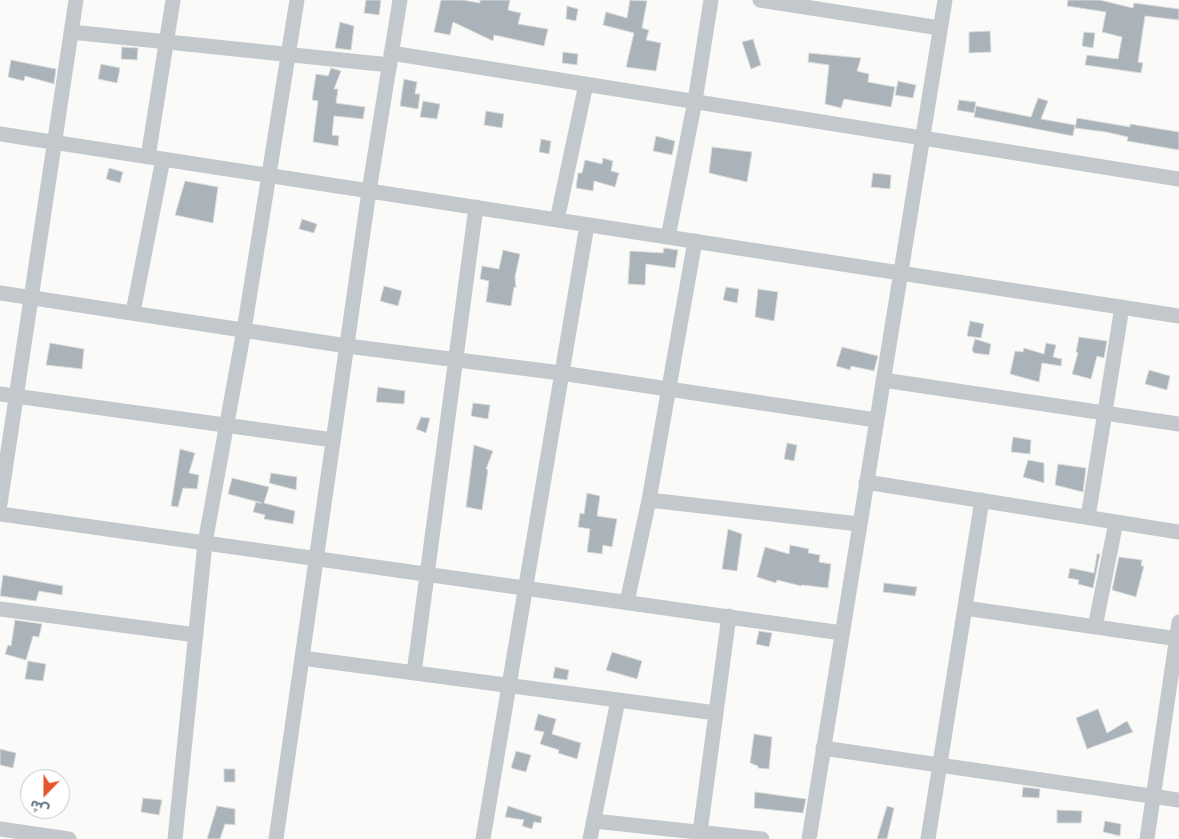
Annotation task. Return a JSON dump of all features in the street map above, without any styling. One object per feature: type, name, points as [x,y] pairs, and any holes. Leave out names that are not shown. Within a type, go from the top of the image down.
[{"type":"street","points":[[0,504],[76,0]]},
{"type":"street","points":[[133,312],[155,158],[166,42],[173,0]]},
{"type":"street","points":[[175,839],[205,543],[244,330],[298,0]]},
{"type":"street","points":[[276,839],[369,191],[400,0]]},
{"type":"street","points":[[668,237],[695,101],[711,0]]},
{"type":"street","points":[[760,0],[940,28]]},
{"type":"street","points":[[809,839],[945,0]]},
{"type":"street","points":[[71,32],[288,55],[390,59],[586,84],[1179,179]]},
{"type":"street","points":[[556,220],[586,84]]},
{"type":"street","points":[[0,134],[1179,316]]},
{"type":"street","points":[[414,673],[476,208]]},
{"type":"street","points":[[483,839],[587,224]]},
{"type":"street","points":[[628,602],[649,500],[667,389],[695,241]]},
{"type":"street","points":[[0,293],[347,346],[561,373],[876,420]]},
{"type":"street","points":[[1088,517],[1103,413],[1122,307]]},
{"type":"street","points":[[883,380],[1179,424]]},
{"type":"street","points":[[0,394],[333,440]]},
{"type":"street","points":[[866,482],[1179,532]]},
{"type":"street","points":[[649,500],[859,524]]},
{"type":"street","points":[[928,839],[982,500]]},
{"type":"street","points":[[0,514],[842,633]]},
{"type":"street","points":[[1095,627],[1116,522]]},
{"type":"street","points":[[965,608],[1178,638]]},
{"type":"street","points":[[0,609],[196,635]]},
{"type":"street","points":[[700,832],[729,616]]},
{"type":"street","points":[[1147,839],[1179,622]]},
{"type":"street","points":[[302,658],[716,713]]},
{"type":"street","points":[[590,839],[618,700]]},
{"type":"street","points":[[823,748],[1179,800]]},
{"type":"street","points":[[594,821],[762,839]]},
{"type":"street","points":[[0,829],[68,839]]},
{"type":"building","points":[[366,0],[381,0],[379,15],[364,13]]},
{"type":"building","points":[[441,0],[463,0],[480,3],[480,0],[510,0],[508,10],[521,13],[518,24],[548,29],[544,46],[494,35],[493,41],[453,22],[450,35],[434,32]]},
{"type":"building","points":[[630,0],[647,1],[642,28],[649,30],[646,40],[661,43],[656,71],[626,67],[634,33],[603,25],[606,12],[627,18]]},
{"type":"building","points":[[1068,0],[1100,0],[1133,8],[1134,3],[1179,9],[1179,20],[1145,16],[1138,62],[1143,63],[1141,73],[1085,65],[1087,55],[1118,59],[1122,37],[1102,32],[1106,12],[1067,6]]},
{"type":"building","points":[[567,6],[578,9],[576,21],[566,19]]},
{"type":"building","points":[[340,22],[354,26],[351,50],[335,48]]},
{"type":"building","points":[[990,31],[991,52],[969,53],[969,32]]},
{"type":"building","points":[[1084,32],[1095,33],[1093,48],[1082,46]]},
{"type":"building","points":[[753,39],[761,65],[751,69],[742,42]]},
{"type":"building","points":[[122,47],[138,48],[137,60],[121,59]]},
{"type":"building","points":[[563,52],[578,54],[577,65],[562,63]]},
{"type":"building","points":[[809,53],[861,58],[857,71],[869,74],[868,82],[895,87],[891,107],[844,99],[841,108],[825,104],[829,65],[808,62]]},
{"type":"building","points":[[11,60],[56,69],[54,84],[25,76],[24,81],[8,77]]},
{"type":"building","points":[[101,64],[120,68],[117,83],[98,79]]},
{"type":"building","points":[[331,68],[341,71],[334,89],[338,89],[336,103],[365,107],[363,119],[334,116],[332,135],[339,136],[338,146],[313,142],[318,101],[312,100],[316,74],[328,76]]},
{"type":"building","points":[[404,79],[417,82],[415,94],[420,94],[418,109],[400,106]]},
{"type":"building","points":[[898,81],[916,85],[913,98],[895,95]]},
{"type":"building","points":[[1038,98],[1048,101],[1041,119],[1075,125],[1073,136],[974,117],[976,106],[1031,117]]},
{"type":"building","points":[[959,100],[976,102],[974,113],[957,110]]},
{"type":"building","points":[[423,101],[440,104],[437,119],[420,117]]},
{"type":"building","points":[[486,111],[504,114],[502,128],[484,125]]},
{"type":"building","points":[[1077,118],[1130,127],[1130,124],[1179,132],[1179,150],[1127,141],[1128,137],[1106,132],[1075,128]]},
{"type":"building","points":[[656,136],[675,141],[672,155],[653,151]]},
{"type":"building","points":[[541,139],[551,141],[549,154],[539,152]]},
{"type":"building","points":[[712,147],[752,152],[747,182],[709,173]]},
{"type":"building","points":[[603,158],[613,161],[611,171],[619,173],[615,187],[594,181],[593,191],[576,188],[578,173],[582,173],[585,160],[602,164]]},
{"type":"building","points":[[109,168],[123,172],[120,183],[106,179]]},
{"type":"building","points":[[873,173],[891,175],[890,189],[871,187]]},
{"type":"building","points":[[185,181],[218,187],[213,223],[175,215]]},
{"type":"building","points":[[302,219],[317,224],[314,233],[299,229]]},
{"type":"building","points":[[664,248],[678,250],[675,268],[646,264],[645,285],[628,284],[630,251],[663,253]]},
{"type":"building","points":[[503,250],[520,254],[515,277],[516,288],[514,287],[511,306],[486,302],[489,281],[480,279],[482,266],[499,269]]},
{"type":"building","points":[[384,286],[402,291],[398,306],[380,301]]},
{"type":"building","points":[[726,287],[739,289],[737,303],[723,300]]},
{"type":"building","points":[[758,289],[778,292],[774,321],[755,317]]},
{"type":"building","points":[[970,321],[984,324],[981,338],[967,336]]},
{"type":"building","points":[[1079,337],[1107,341],[1104,358],[1097,356],[1091,379],[1072,374],[1078,353],[1076,352]]},
{"type":"building","points":[[975,339],[991,344],[989,355],[974,353],[972,350]]},
{"type":"building","points":[[50,343],[84,349],[82,369],[46,365]]},
{"type":"building","points":[[1046,343],[1056,345],[1053,357],[1062,359],[1061,366],[1042,363],[1039,382],[1010,374],[1015,351],[1023,352],[1024,348],[1044,354]]},
{"type":"building","points":[[842,347],[878,356],[874,371],[851,366],[850,370],[836,366]]},
{"type":"building","points":[[1149,370],[1170,376],[1167,390],[1145,384]]},
{"type":"building","points":[[378,387],[405,391],[404,404],[376,402]]},
{"type":"building","points":[[473,403],[490,405],[488,419],[471,416]]},
{"type":"building","points":[[421,417],[430,418],[426,433],[416,429]]},
{"type":"building","points":[[1013,437],[1031,440],[1030,454],[1011,452]]},
{"type":"building","points":[[787,443],[797,445],[794,461],[784,459]]},
{"type":"building","points":[[474,445],[493,451],[486,469],[488,470],[482,510],[466,507]]},
{"type":"building","points":[[180,449],[195,453],[189,473],[199,475],[197,489],[183,488],[178,507],[171,506]]},
{"type":"building","points":[[1028,460],[1044,463],[1044,483],[1023,477]]},
{"type":"building","points":[[1058,464],[1086,468],[1083,492],[1055,485]]},
{"type":"building","points":[[271,473],[297,477],[296,490],[269,483]]},
{"type":"building","points":[[232,478],[269,487],[264,503],[295,511],[293,524],[264,519],[265,515],[253,512],[256,502],[262,503],[228,494]]},
{"type":"building","points":[[587,493],[600,496],[597,516],[617,519],[612,547],[603,545],[602,554],[587,552],[590,529],[578,527],[580,513],[584,514]]},
{"type":"building","points":[[728,529],[742,534],[737,571],[722,569]]},
{"type":"building","points":[[790,545],[809,549],[808,553],[820,555],[819,562],[831,564],[828,588],[801,586],[777,580],[776,583],[757,577],[765,547],[789,554]]},
{"type":"building","points":[[1097,554],[1100,554],[1093,588],[1078,584],[1079,580],[1068,578],[1070,568],[1094,573]]},
{"type":"building","points":[[1119,557],[1142,560],[1141,566],[1144,566],[1136,597],[1112,590]]},
{"type":"building","points":[[3,575],[63,586],[62,595],[39,591],[36,601],[0,596]]},
{"type":"building","points":[[884,583],[917,587],[915,596],[883,592]]},
{"type":"building","points":[[15,620],[42,624],[39,637],[33,636],[26,660],[5,654],[8,645],[11,646]]},
{"type":"building","points":[[759,631],[772,633],[769,647],[756,644]]},
{"type":"building","points":[[612,652],[642,661],[637,679],[606,670]]},
{"type":"building","points":[[28,661],[46,664],[43,681],[25,679]]},
{"type":"building","points":[[555,667],[569,670],[567,680],[553,678]]},
{"type":"building","points":[[1098,709],[1107,733],[1127,721],[1133,732],[1087,749],[1076,718]]},
{"type":"building","points":[[538,714],[556,719],[552,734],[581,743],[577,759],[558,753],[559,750],[540,744],[544,732],[534,730]]},
{"type":"building","points":[[754,734],[772,737],[769,769],[758,768],[758,766],[750,763]]},
{"type":"building","points":[[0,749],[16,753],[13,768],[0,765]]},
{"type":"building","points":[[516,751],[531,755],[526,772],[511,768]]},
{"type":"building","points":[[224,769],[235,769],[235,782],[224,782]]},
{"type":"building","points":[[1023,787],[1040,789],[1039,798],[1022,797]]},
{"type":"building","points":[[755,792],[806,799],[803,813],[754,808]]},
{"type":"building","points":[[143,798],[162,800],[159,815],[141,812]]},
{"type":"building","points":[[217,806],[235,809],[235,825],[225,824],[220,839],[207,839]]},
{"type":"building","points":[[508,806],[542,817],[541,823],[534,822],[532,829],[522,826],[524,820],[505,817]]},
{"type":"building","points":[[887,806],[894,808],[887,839],[877,839]]},
{"type":"building","points":[[1057,810],[1082,811],[1081,823],[1057,823]]},
{"type":"building","points":[[1105,821],[1121,824],[1120,836],[1103,832]]}]
